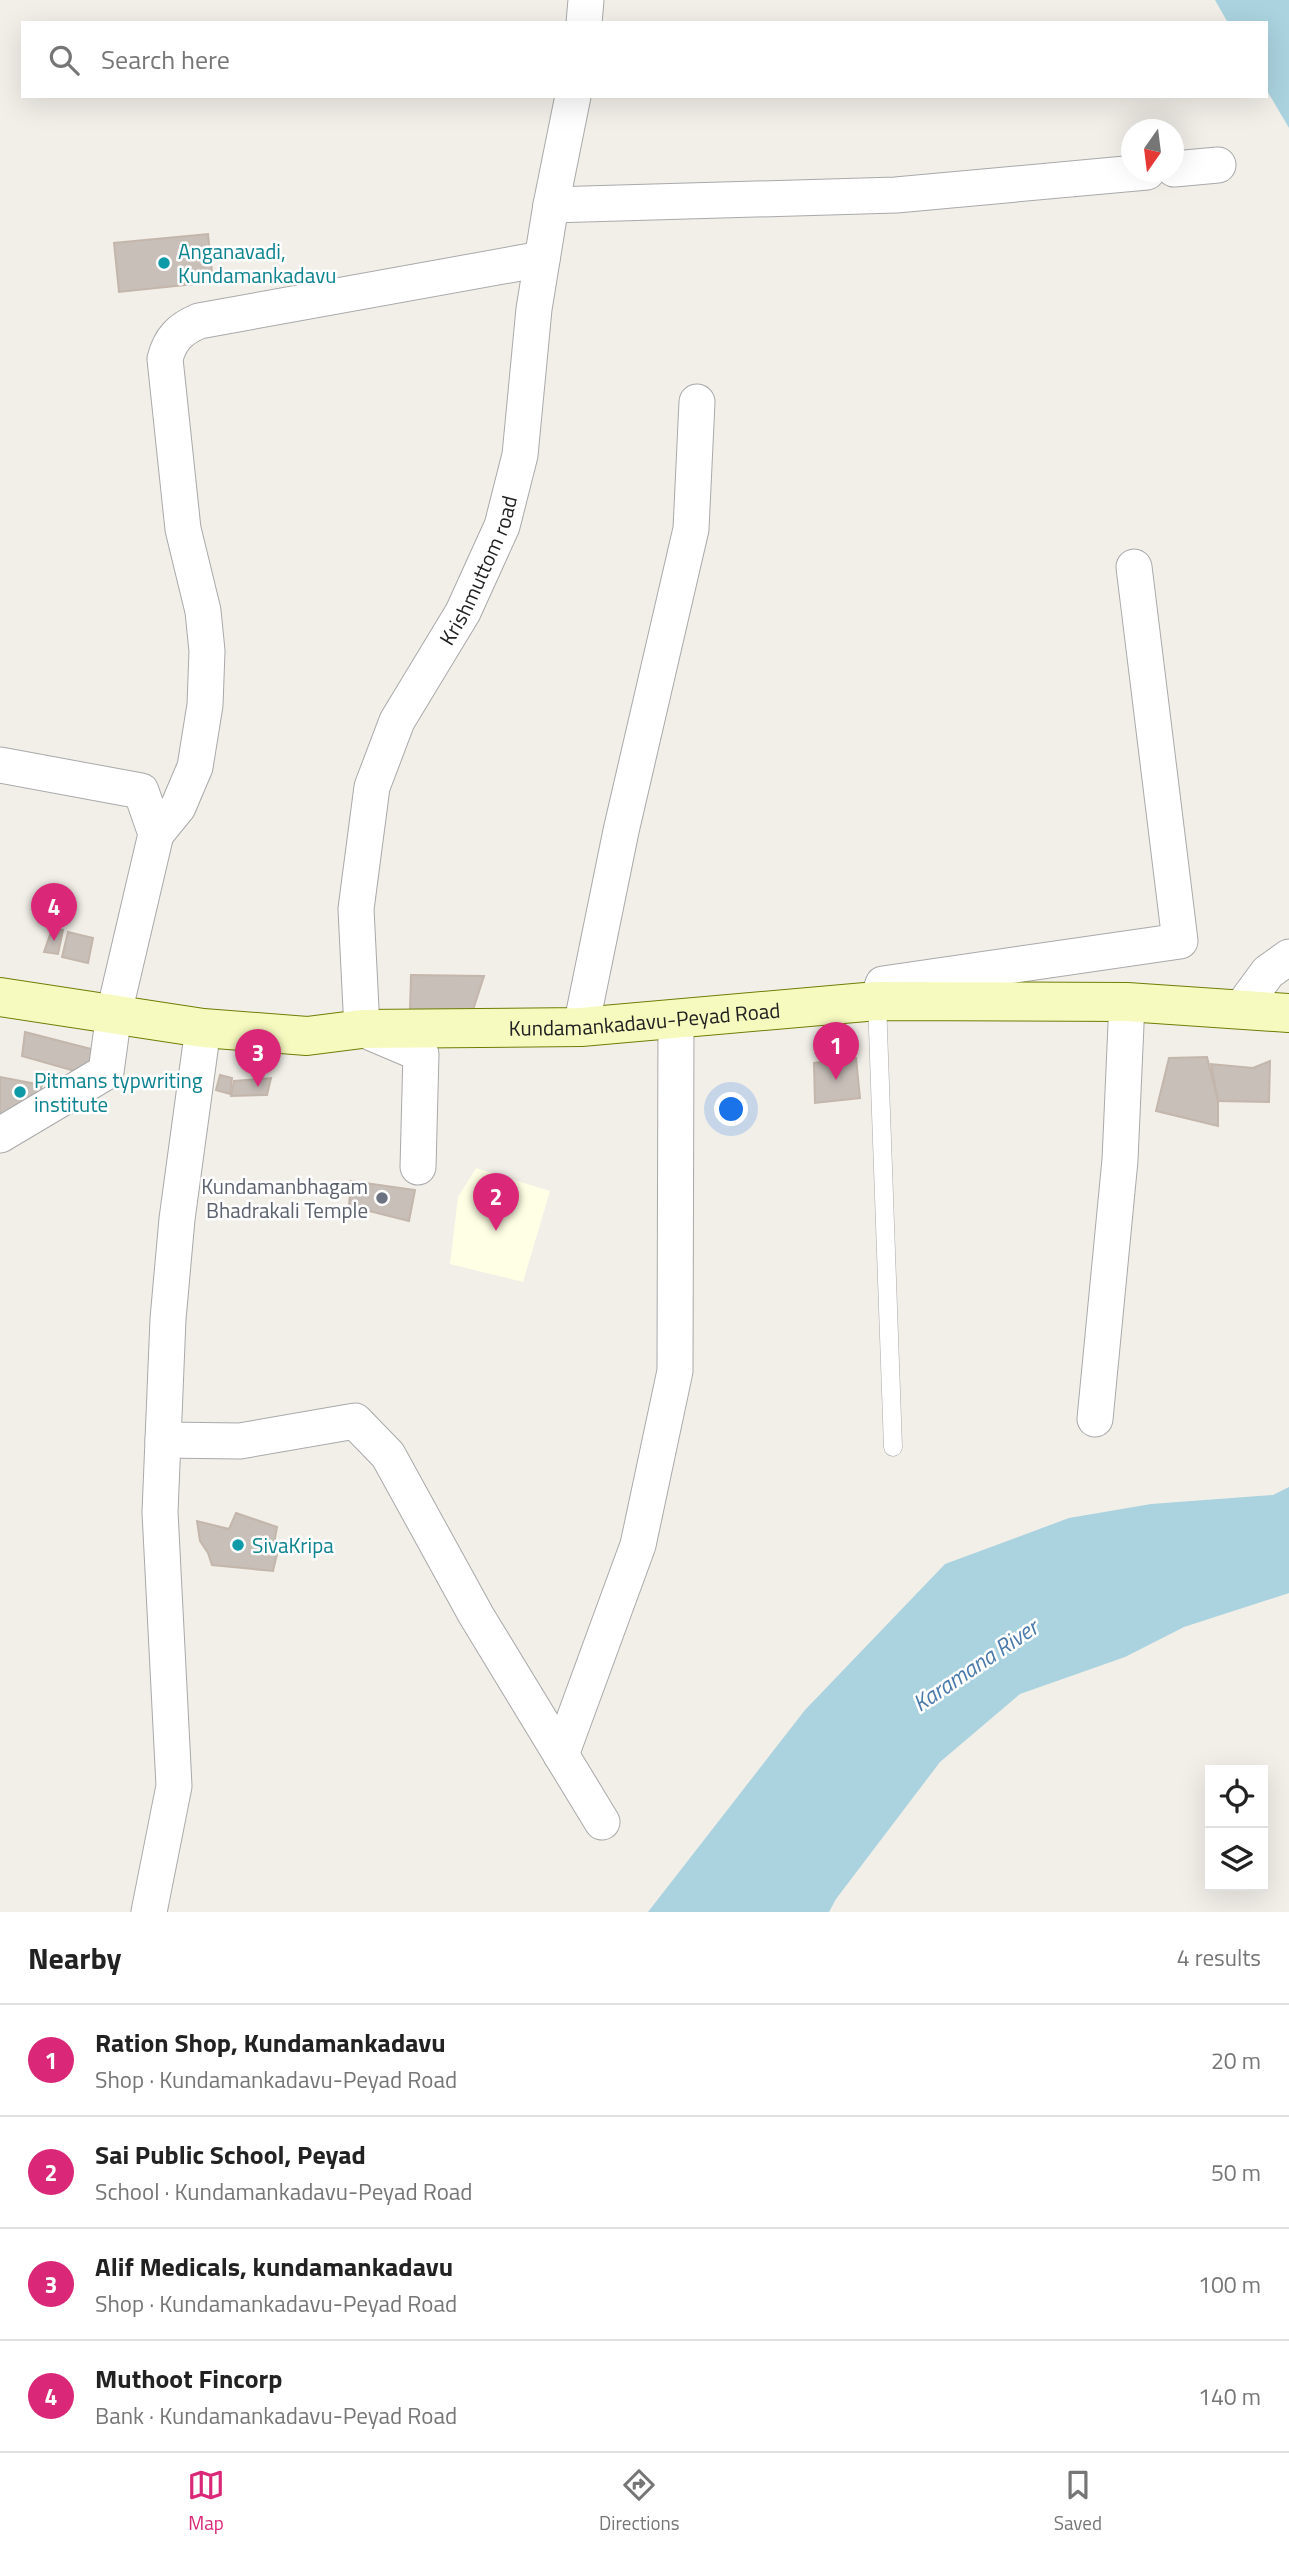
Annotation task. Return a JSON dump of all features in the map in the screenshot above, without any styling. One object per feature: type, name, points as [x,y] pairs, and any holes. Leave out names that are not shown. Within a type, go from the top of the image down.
[{"type":"main road","name":"Kundamankadavu-Peyad Road","points":[[0,997],[203,1028],[307,1036],[362,1029],[580,1027],[877,1001],[1127,1002],[1289,1013]]},
{"type":"street","points":[[584,21],[586,0]]},
{"type":"street","name":"Krishmuttom road","points":[[362,1029],[356,909],[372,787],[397,722],[463,612],[502,526],[520,454],[534,309],[573,98]]},
{"type":"street","points":[[1184,168],[1218,165]]},
{"type":"street","points":[[551,205],[896,195],[1121,174]]},
{"type":"street","points":[[0,1135],[106,1072],[114,1013],[156,834],[178,807],[195,767],[205,705],[207,651],[202,611],[183,529],[164,359],[168,344],[183,328],[199,321],[542,259]]},
{"type":"street","points":[[580,1027],[621,831],[691,529],[697,402]]},
{"type":"street","points":[[877,1001],[883,984],[1180,941],[1134,567]]},
{"type":"street","points":[[0,765],[141,791],[156,834]]},
{"type":"street","points":[[1240,1010],[1268,972],[1289,957]]},
{"type":"street","points":[[1095,1419],[1120,1160],[1127,1002]]},
{"type":"street","points":[[561,1755],[638,1545],[675,1370],[676,1018]]},
{"type":"street","points":[[149,1912],[174,1786],[160,1512],[168,1319],[177,1219],[203,1028]]},
{"type":"street","points":[[362,1029],[421,1054],[418,1167]]},
{"type":"street","points":[[163,1440],[240,1441],[355,1421],[388,1455],[476,1615],[602,1822]]},
{"type":"lane","points":[[877,1001],[893,1447]]},
{"type":"shaded area","points":[[476,1168],[550,1191],[523,1282],[450,1264],[458,1197]]},
{"type":"water","points":[[1215,0],[1289,0],[1289,128],[1268,92],[1268,21],[1227,21]]},
{"type":"water","name":"Karamana River","points":[[1289,1487],[1289,1593],[1184,1627],[1125,1657],[1020,1694],[940,1762],[836,1899],[829,1912],[648,1912],[805,1710],[945,1564],[1069,1518],[1151,1504],[1273,1495]]},
{"type":"building","name":"Anganavadi, Kundamankadavu","points":[[208,234],[213,282],[119,292],[114,243]]},
{"type":"building","points":[[52,929],[63,930],[58,954],[44,952]]},
{"type":"building","points":[[68,932],[93,938],[88,963],[62,957]]},
{"type":"building","points":[[411,975],[484,976],[472,1013],[410,1012]]},
{"type":"building","points":[[25,1032],[95,1050],[89,1075],[22,1056]]},
{"type":"building","points":[[1207,1057],[1218,1101],[1218,1126],[1156,1111],[1169,1058]]},
{"type":"building","points":[[856,1058],[860,1098],[815,1103],[814,1063]]},
{"type":"building","points":[[1270,1061],[1269,1102],[1218,1101],[1211,1064],[1253,1068]]},
{"type":"building","points":[[220,1075],[232,1078],[230,1094],[216,1090]]},
{"type":"building","name":"Pitmans typwriting institute","points":[[0,1077],[42,1085],[38,1098],[0,1118]]},
{"type":"building","points":[[271,1078],[267,1095],[231,1096],[234,1081]]},
{"type":"building","name":"Kundamanbhagam Bhadrakali Temple","points":[[351,1181],[415,1190],[409,1221],[349,1206]]},
{"type":"building","name":"SivaKripa","points":[[236,1513],[277,1527],[273,1549],[278,1550],[273,1571],[212,1565],[200,1541],[197,1521],[229,1529]]},
{"type":"place","name":"Anganavadi, Kundamankadavu","points":[[164,263]]},
{"type":"place","name":"Muthoot Fincorp","points":[[54,941]]},
{"type":"place","name":"Ration Shop, Kundamankadavu","points":[[836,1080]]},
{"type":"place","name":"Alif Medicals, kundamankadavu","points":[[258,1087]]},
{"type":"place","name":"Pitmans typwriting institute","points":[[20,1092]]},
{"type":"place","name":"Kundamanbhagam Bhadrakali Temple","points":[[382,1198]]},
{"type":"place","name":"Sai Public School, Peyad","points":[[496,1231]]},
{"type":"place","name":"SivaKripa","points":[[238,1545]]}]
